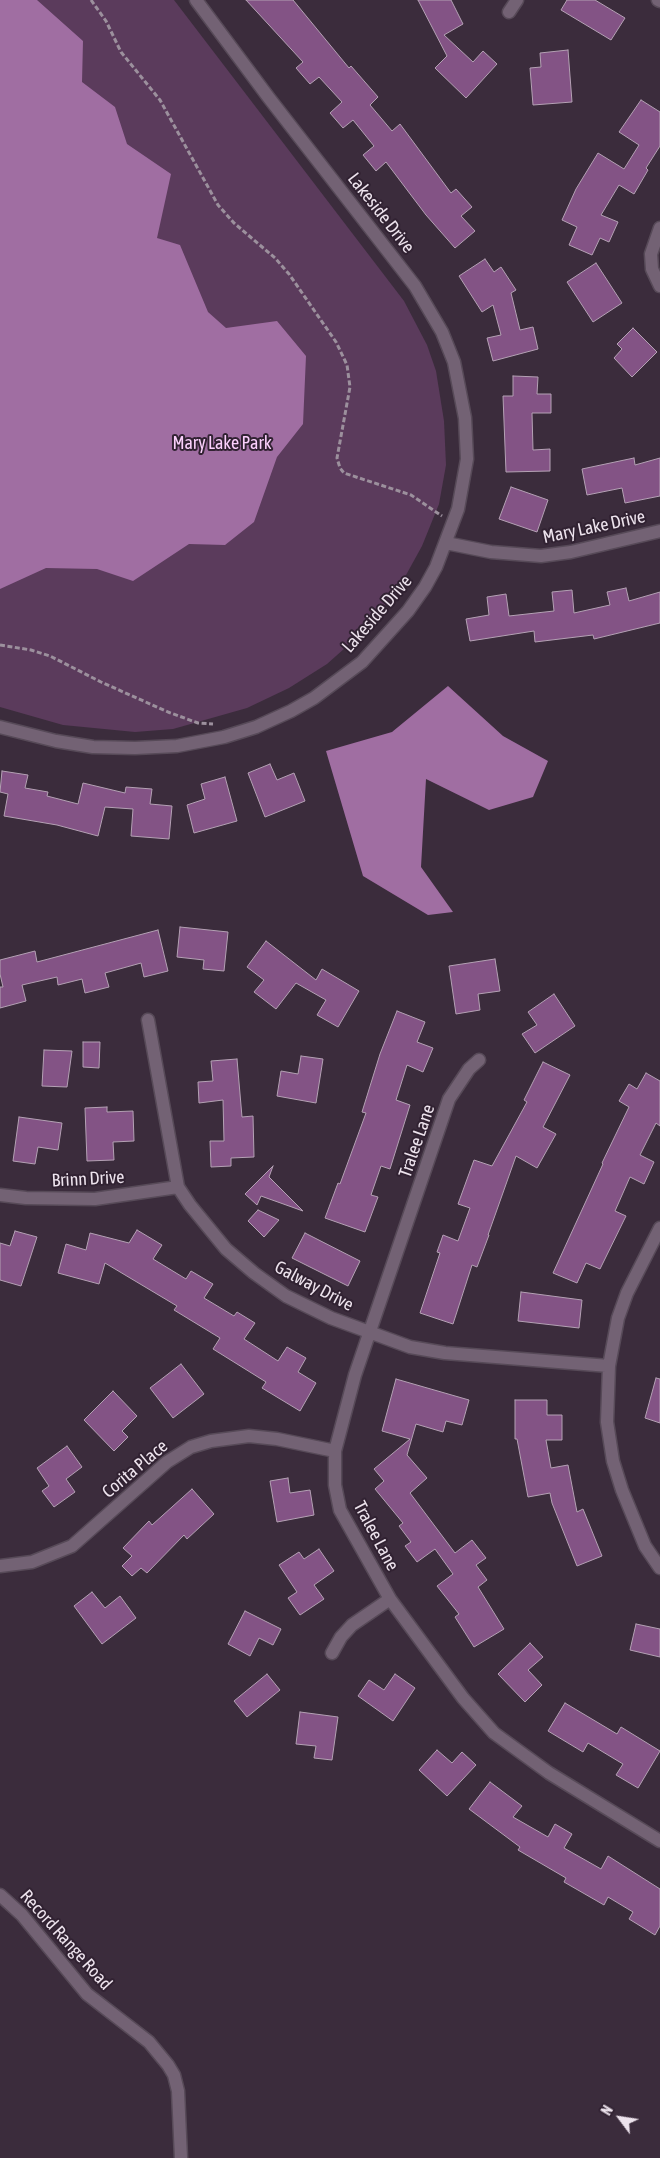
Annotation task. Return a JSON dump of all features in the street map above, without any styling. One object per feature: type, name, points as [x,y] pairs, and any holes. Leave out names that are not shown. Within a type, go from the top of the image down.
[{"type":"street","name":"Lakeside Drive","points":[[0,727],[56,741],[93,747],[177,746],[224,737],[291,711],[314,698],[362,662],[391,631],[421,593],[436,567],[446,543],[462,493],[467,459],[462,398],[454,362],[442,332],[415,286],[275,106],[196,0]]},
{"type":"street","points":[[509,12],[517,0]]},
{"type":"street","points":[[660,228],[651,254],[652,269],[660,286]]},
{"type":"street","name":"Mary Lake Drive","points":[[446,543],[491,552],[541,556],[572,552],[660,531]]},
{"type":"street","name":"Galway Drive","points":[[148,1020],[178,1187],[190,1205],[226,1249],[254,1273],[286,1296],[331,1318],[410,1347],[445,1352],[609,1366]]},
{"type":"street","name":"Tralee Lane","points":[[479,1060],[469,1069],[449,1099],[343,1414],[335,1451],[335,1485],[340,1510],[390,1599],[463,1698],[494,1733],[549,1772],[660,1841]]},
{"type":"street","name":"Brinn Drive","points":[[0,1195],[26,1198],[96,1199],[178,1187]]},
{"type":"street","points":[[660,1228],[656,1247],[627,1293],[618,1318],[609,1366],[607,1422],[613,1461],[622,1490],[645,1546],[660,1568]]},
{"type":"street","name":"Corita Place","points":[[0,1566],[32,1562],[72,1546],[166,1462],[191,1447],[227,1438],[249,1436],[277,1439],[335,1451]]},
{"type":"street","points":[[332,1653],[341,1637],[352,1625],[390,1599]]},
{"type":"street","name":"Record Range Road","points":[[0,1895],[22,1914],[87,1994],[149,2042],[168,2065],[174,2074],[178,2091],[181,2158]]},
{"type":"path","points":[[91,0],[106,21],[122,52],[160,100],[218,205],[234,223],[275,258],[290,274],[336,342],[347,365],[350,387],[337,458],[344,474],[411,496],[436,512]]},
{"type":"path","points":[[0,645],[31,650],[50,656],[133,697],[198,723]]},
{"type":"green space","name":"Mary Lake Park","points":[[0,0],[174,0],[404,301],[427,345],[436,371],[444,421],[446,465],[439,504],[422,546],[395,595],[345,648],[327,664],[289,688],[247,708],[173,729],[135,732],[63,725],[0,707]]},
{"type":"shaded area","points":[[0,0],[37,0],[83,41],[82,82],[115,107],[127,144],[171,174],[157,238],[180,245],[208,312],[226,328],[277,321],[306,356],[303,424],[277,457],[254,522],[225,545],[189,544],[133,581],[97,569],[46,568],[0,589]]},
{"type":"shaded area","points":[[448,686],[503,736],[548,761],[533,797],[489,810],[426,779],[421,867],[453,912],[428,915],[363,876],[326,751],[392,732]]},
{"type":"building","points":[[246,0],[293,0],[349,68],[351,66],[378,97],[370,105],[392,131],[400,124],[451,193],[456,189],[472,207],[461,216],[475,231],[455,248],[426,215],[386,162],[376,171],[363,155],[374,146],[353,120],[343,128],[330,113],[342,102],[319,77],[310,84],[296,68],[303,62]]},
{"type":"building","points":[[418,0],[451,0],[463,24],[444,35],[473,62],[483,51],[497,64],[466,98],[435,68],[447,56]]},
{"type":"building","points":[[567,0],[595,0],[625,18],[611,40],[561,10]]},
{"type":"building","points":[[568,50],[572,102],[533,105],[530,68],[541,67],[540,53]]},
{"type":"building","points":[[641,100],[660,112],[660,146],[646,168],[648,170],[634,194],[619,185],[601,215],[618,222],[609,242],[600,238],[592,255],[569,245],[577,227],[562,220],[576,189],[598,153],[624,169],[639,145],[619,132]]},
{"type":"building","points":[[485,259],[494,272],[501,267],[516,290],[511,293],[520,330],[533,327],[538,349],[493,361],[487,338],[501,335],[493,305],[482,312],[459,276]]},
{"type":"building","points":[[596,263],[622,303],[593,322],[567,282]]},
{"type":"building","points":[[633,328],[657,352],[632,377],[614,358],[622,349],[617,344]]},
{"type":"building","points":[[513,376],[538,377],[537,394],[551,394],[551,413],[532,413],[533,450],[550,449],[550,471],[506,472],[503,396],[513,396]]},
{"type":"building","points":[[634,458],[635,465],[660,458],[660,496],[625,503],[622,488],[587,495],[582,469]]},
{"type":"building","points":[[511,487],[548,500],[537,532],[499,519]]},
{"type":"building","points":[[626,588],[629,601],[660,592],[660,623],[594,639],[593,635],[535,642],[534,631],[470,641],[466,619],[489,615],[487,597],[506,594],[509,616],[554,611],[552,592],[572,590],[574,613],[610,605],[607,592]]},
{"type":"building","points":[[270,764],[277,780],[294,773],[305,801],[265,817],[248,773]]},
{"type":"building","points":[[2,771],[28,775],[25,788],[48,792],[47,796],[78,804],[83,783],[125,793],[126,787],[152,789],[150,804],[172,806],[169,839],[131,836],[133,809],[105,807],[98,836],[57,825],[4,816],[8,794],[0,792]]},
{"type":"building","points":[[225,777],[237,821],[194,833],[187,805],[205,799],[201,784]]},
{"type":"building","points":[[180,927],[228,932],[224,971],[203,969],[204,960],[177,957]]},
{"type":"building","points":[[158,930],[168,971],[144,977],[141,963],[105,973],[109,987],[85,993],[82,979],[58,985],[57,977],[22,985],[26,1001],[0,1008],[0,987],[3,987],[0,974],[0,960],[35,951],[37,962]]},
{"type":"building","points":[[266,941],[316,980],[322,969],[359,991],[338,1027],[317,1015],[326,1000],[296,983],[276,1009],[254,992],[264,980],[247,967]]},
{"type":"building","points":[[495,959],[500,991],[478,994],[480,1010],[456,1014],[449,966]]},
{"type":"building","points":[[554,994],[575,1026],[535,1053],[522,1034],[537,1025],[528,1012]]},
{"type":"building","points":[[397,1011],[425,1022],[417,1042],[433,1048],[423,1072],[407,1065],[396,1100],[410,1105],[390,1169],[381,1166],[371,1195],[378,1197],[365,1232],[325,1218],[338,1183],[340,1184],[366,1113],[362,1112],[380,1054]]},
{"type":"building","points":[[83,1042],[100,1042],[99,1068],[83,1067]]},
{"type":"building","points":[[44,1050],[72,1051],[67,1087],[42,1086]]},
{"type":"building","points":[[301,1056],[323,1059],[316,1103],[277,1096],[281,1071],[298,1074]]},
{"type":"building","points":[[237,1059],[242,1117],[253,1116],[254,1157],[231,1158],[231,1166],[211,1167],[210,1141],[224,1141],[223,1100],[199,1103],[198,1082],[213,1081],[211,1061]]},
{"type":"building","points":[[543,1062],[570,1075],[543,1127],[556,1134],[537,1168],[516,1156],[477,1267],[472,1265],[453,1324],[420,1313],[440,1253],[437,1252],[443,1235],[458,1241],[470,1208],[458,1204],[474,1160],[492,1166],[527,1102],[524,1100]]},
{"type":"building","points":[[646,1073],[660,1081],[660,1126],[656,1123],[640,1155],[654,1162],[644,1184],[630,1177],[615,1211],[626,1216],[600,1269],[586,1263],[577,1283],[553,1273],[629,1107],[619,1101],[629,1084],[637,1089]]},
{"type":"building","points":[[107,1107],[107,1112],[133,1111],[134,1141],[113,1142],[114,1160],[87,1161],[85,1108]]},
{"type":"building","points":[[19,1117],[62,1123],[58,1150],[38,1147],[35,1164],[13,1161]]},
{"type":"building","points":[[273,1166],[269,1177],[303,1211],[261,1196],[257,1205],[245,1194]]},
{"type":"building","points":[[258,1210],[279,1220],[264,1237],[248,1221]]},
{"type":"building","points":[[137,1230],[162,1245],[153,1259],[186,1279],[191,1271],[213,1284],[204,1298],[234,1316],[237,1312],[255,1323],[244,1339],[278,1361],[287,1347],[306,1358],[298,1372],[316,1383],[300,1411],[262,1388],[266,1382],[213,1349],[220,1338],[174,1310],[177,1306],[105,1263],[99,1284],[58,1273],[66,1244],[86,1250],[90,1233],[129,1243]]},
{"type":"building","points":[[15,1231],[37,1237],[21,1286],[0,1280],[0,1243],[10,1246]]},
{"type":"building","points":[[305,1233],[360,1261],[348,1286],[292,1258]]},
{"type":"building","points":[[521,1292],[582,1300],[579,1328],[518,1321]]},
{"type":"building","points":[[181,1364],[204,1394],[173,1418],[150,1388]]},
{"type":"building","points":[[656,1378],[660,1379],[660,1423],[645,1418]]},
{"type":"building","points":[[396,1379],[469,1400],[462,1425],[446,1421],[443,1432],[416,1424],[407,1455],[427,1478],[410,1493],[455,1553],[472,1540],[486,1558],[476,1565],[487,1580],[478,1587],[504,1629],[474,1647],[455,1617],[459,1614],[437,1586],[453,1574],[435,1549],[417,1562],[405,1546],[411,1542],[399,1526],[403,1523],[375,1489],[384,1481],[374,1469],[410,1439],[382,1431]]},
{"type":"building","points":[[113,1391],[137,1416],[122,1431],[128,1437],[114,1451],[84,1420]]},
{"type":"building","points":[[515,1400],[547,1400],[547,1415],[562,1415],[562,1440],[546,1440],[551,1468],[568,1465],[577,1512],[583,1509],[602,1556],[577,1566],[552,1503],[550,1493],[528,1497],[517,1439],[515,1439]]},
{"type":"building","points":[[67,1446],[82,1467],[66,1479],[75,1492],[54,1507],[42,1491],[49,1486],[37,1468]]},
{"type":"building","points":[[288,1478],[290,1493],[310,1490],[314,1515],[277,1522],[270,1481]]},
{"type":"building","points":[[192,1489],[214,1514],[187,1539],[184,1535],[147,1573],[141,1568],[132,1576],[122,1566],[132,1556],[123,1548],[149,1521],[152,1525]]},
{"type":"building","points":[[319,1549],[334,1571],[314,1585],[324,1599],[300,1615],[288,1598],[297,1592],[279,1565],[299,1552],[304,1559]]},
{"type":"building","points":[[92,1592],[105,1608],[120,1596],[136,1618],[102,1644],[74,1606]]},
{"type":"building","points":[[245,1611],[281,1629],[273,1645],[259,1638],[250,1656],[228,1644]]},
{"type":"building","points":[[636,1624],[660,1629],[660,1657],[630,1650]]},
{"type":"building","points":[[530,1643],[543,1657],[528,1670],[542,1685],[525,1702],[498,1674]]},
{"type":"building","points":[[267,1674],[280,1690],[247,1717],[234,1701]]},
{"type":"building","points":[[395,1674],[415,1688],[393,1721],[358,1696],[369,1680],[384,1690]]},
{"type":"building","points":[[565,1703],[617,1734],[621,1727],[660,1751],[638,1788],[616,1775],[623,1764],[588,1743],[583,1752],[548,1731]]},
{"type":"building","points":[[300,1712],[338,1717],[332,1760],[314,1758],[316,1746],[296,1744]]},
{"type":"building","points":[[437,1750],[452,1763],[462,1752],[476,1765],[447,1796],[419,1770]]},
{"type":"building","points":[[490,1782],[522,1806],[513,1817],[548,1837],[555,1824],[572,1834],[564,1848],[601,1869],[608,1856],[660,1889],[660,1926],[655,1935],[629,1919],[633,1912],[608,1897],[604,1905],[564,1882],[566,1878],[518,1850],[520,1847],[469,1809]]}]
